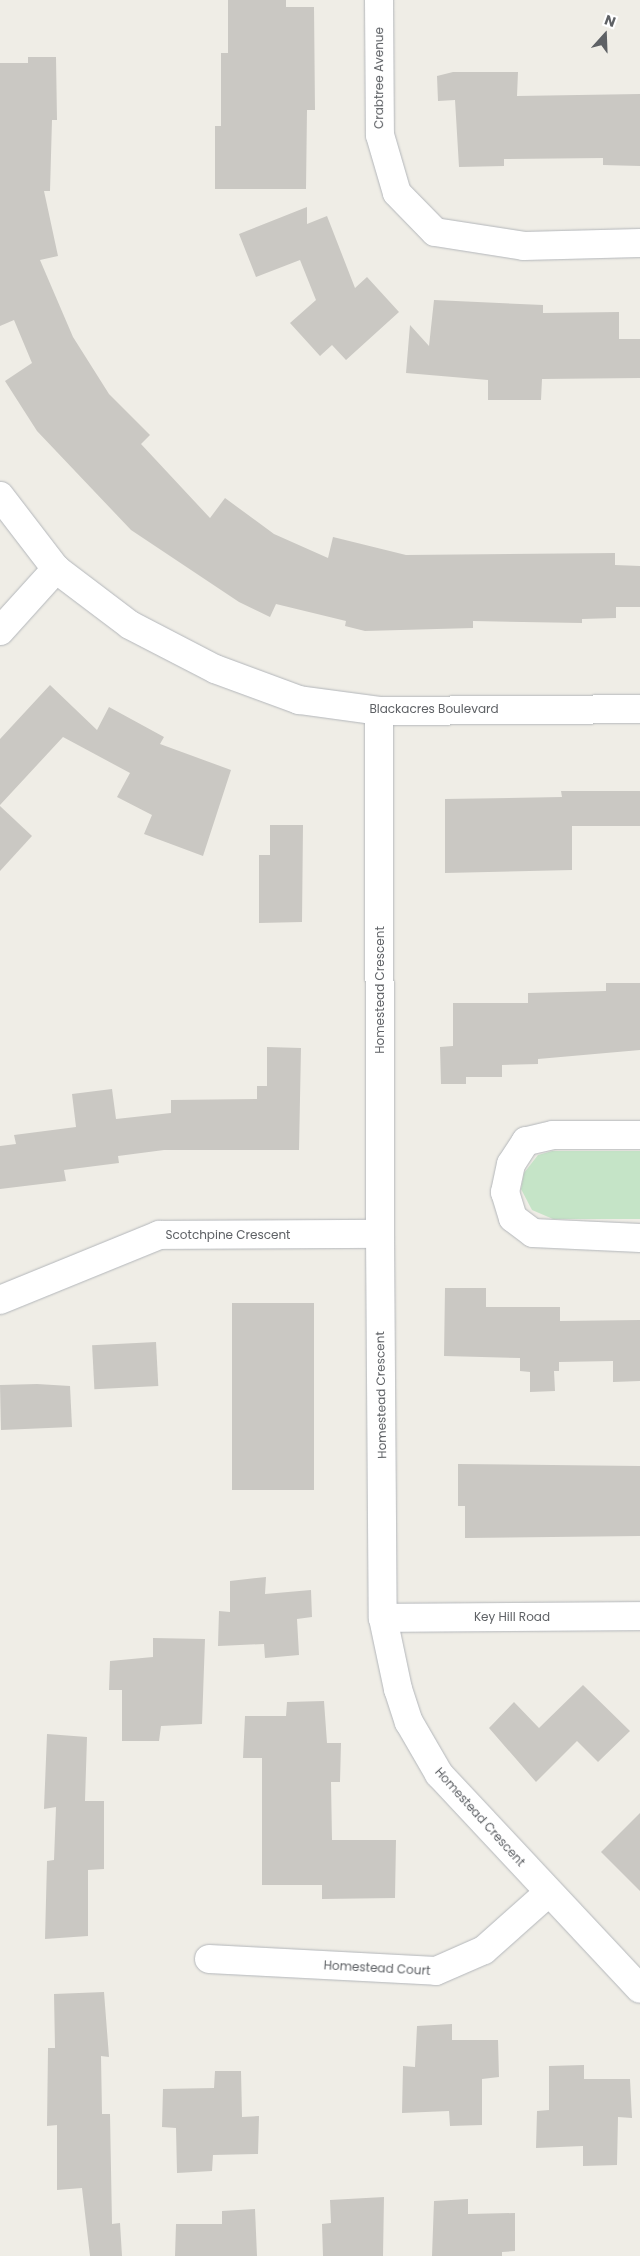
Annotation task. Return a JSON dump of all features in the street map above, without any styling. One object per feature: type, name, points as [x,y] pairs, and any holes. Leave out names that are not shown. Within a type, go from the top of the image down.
[{"type":"street","name":"Crabtree Avenue","points":[[379,0],[380,135],[397,194],[435,232],[524,246],[640,243]]},
{"type":"street","name":"Blackacres Boulevard","points":[[0,496],[56,570],[130,625],[215,669],[299,700],[379,711],[640,709]]},
{"type":"street","points":[[0,631],[56,570]]},
{"type":"street","name":"Homestead Crescent","points":[[379,711],[383,1618],[409,1722],[438,1774],[640,1989]]},
{"type":"street","points":[[640,1135],[553,1135],[526,1141],[511,1164],[505,1192],[513,1218],[533,1233],[640,1238]]},
{"type":"street","name":"Scotchpine Crescent","points":[[0,1300],[159,1234],[380,1234]]},
{"type":"street","name":"Key Hill Road","points":[[383,1618],[640,1616]]},
{"type":"street","name":"Homestead Court","points":[[209,1960],[436,1971],[484,1950],[548,1893]]},
{"type":"green space","points":[[552,1151],[640,1151],[640,1219],[553,1219],[532,1210],[521,1189],[524,1173],[538,1155]]},
{"type":"building","points":[[228,0],[286,0],[286,7],[314,7],[315,110],[307,110],[306,189],[215,189],[215,126],[221,126],[221,53],[228,53]]},
{"type":"building","points":[[28,57],[56,57],[57,120],[52,120],[50,191],[44,191],[58,256],[40,260],[73,337],[109,394],[150,435],[141,444],[210,518],[225,498],[274,534],[328,558],[333,537],[406,555],[615,553],[615,565],[640,566],[640,607],[616,607],[616,618],[582,619],[582,623],[473,621],[473,628],[365,631],[345,626],[346,621],[276,604],[270,617],[239,602],[131,530],[37,431],[5,381],[32,363],[14,320],[0,326],[0,63],[28,63]]},
{"type":"building","points":[[453,72],[518,72],[517,96],[640,94],[640,166],[603,165],[603,158],[504,159],[504,166],[459,167],[455,100],[438,101],[437,76]]},
{"type":"building","points":[[307,207],[307,224],[327,216],[355,288],[367,277],[399,312],[346,360],[332,345],[320,356],[290,323],[316,300],[300,260],[256,277],[239,234]]},
{"type":"building","points":[[434,300],[543,305],[543,313],[619,312],[619,339],[640,339],[640,378],[542,379],[541,400],[488,400],[488,380],[406,373],[410,325],[429,346]]},
{"type":"building","points":[[50,685],[97,730],[109,707],[164,737],[160,744],[231,770],[203,856],[144,834],[152,815],[117,797],[130,773],[63,737],[0,805],[0,739]]},
{"type":"building","points":[[561,791],[640,791],[640,826],[572,826],[572,870],[445,873],[445,799],[562,797]]},
{"type":"building","points":[[0,806],[32,836],[0,871]]},
{"type":"building","points":[[270,825],[303,825],[302,922],[259,923],[259,855],[270,855]]},
{"type":"building","points":[[606,983],[640,983],[640,1050],[538,1059],[538,1064],[502,1065],[502,1077],[466,1077],[466,1084],[441,1084],[440,1047],[453,1046],[453,1003],[528,1003],[528,993],[606,991]]},
{"type":"building","points":[[267,1047],[301,1048],[299,1150],[164,1150],[118,1156],[119,1163],[64,1170],[66,1181],[0,1189],[0,1146],[16,1144],[14,1135],[76,1127],[72,1094],[112,1089],[116,1119],[171,1113],[171,1100],[257,1099],[257,1086],[267,1086]]},
{"type":"building","points":[[445,1288],[486,1288],[486,1307],[560,1307],[560,1321],[640,1320],[640,1381],[613,1382],[613,1361],[559,1362],[559,1371],[554,1371],[555,1391],[530,1392],[530,1372],[520,1371],[520,1358],[444,1356]]},
{"type":"building","points":[[232,1303],[314,1303],[314,1490],[232,1490]]},
{"type":"building","points":[[156,1342],[158,1386],[94,1389],[92,1345]]},
{"type":"building","points":[[37,1384],[70,1386],[72,1427],[1,1430],[0,1385]]},
{"type":"building","points":[[458,1464],[640,1466],[640,1536],[465,1538],[465,1506],[458,1506]]},
{"type":"building","points":[[266,1577],[265,1594],[311,1590],[312,1617],[297,1619],[299,1655],[265,1658],[264,1644],[218,1646],[219,1611],[230,1612],[230,1581]]},
{"type":"building","points":[[153,1638],[205,1639],[202,1724],[161,1726],[159,1741],[122,1741],[122,1690],[109,1690],[110,1661],[153,1657]]},
{"type":"building","points":[[583,1685],[630,1731],[598,1762],[577,1741],[536,1782],[489,1728],[514,1702],[539,1728]]},
{"type":"building","points":[[324,1701],[327,1743],[341,1743],[340,1782],[331,1782],[332,1840],[396,1840],[395,1898],[322,1899],[322,1885],[262,1885],[262,1758],[243,1758],[245,1716],[286,1716],[287,1702]]},
{"type":"building","points":[[47,1734],[87,1737],[85,1801],[104,1801],[104,1869],[88,1870],[88,1936],[45,1939],[47,1861],[54,1860],[56,1807],[44,1809]]},
{"type":"building","points":[[640,1813],[640,1891],[601,1852]]},
{"type":"building","points":[[104,1992],[109,2057],[101,2056],[102,2114],[110,2114],[112,2224],[120,2223],[122,2256],[90,2256],[82,2188],[57,2190],[57,2125],[47,2126],[48,2048],[55,2048],[54,1994]]},
{"type":"building","points":[[452,2024],[452,2040],[498,2040],[499,2077],[482,2079],[482,2125],[450,2126],[449,2111],[402,2113],[403,2066],[415,2067],[417,2026]]},
{"type":"building","points":[[584,2065],[584,2079],[630,2079],[632,2118],[618,2117],[617,2165],[583,2166],[583,2146],[536,2148],[537,2111],[549,2110],[549,2066]]},
{"type":"building","points":[[215,2071],[241,2071],[242,2117],[259,2116],[258,2154],[213,2155],[212,2171],[177,2173],[176,2128],[162,2127],[163,2089],[214,2088]]},
{"type":"building","points":[[384,2197],[383,2256],[323,2256],[322,2224],[331,2223],[330,2200]]},
{"type":"building","points":[[468,2199],[468,2214],[515,2213],[515,2251],[502,2252],[502,2256],[432,2256],[434,2201]]},
{"type":"building","points":[[255,2209],[257,2256],[175,2256],[176,2224],[222,2224],[222,2211]]}]
